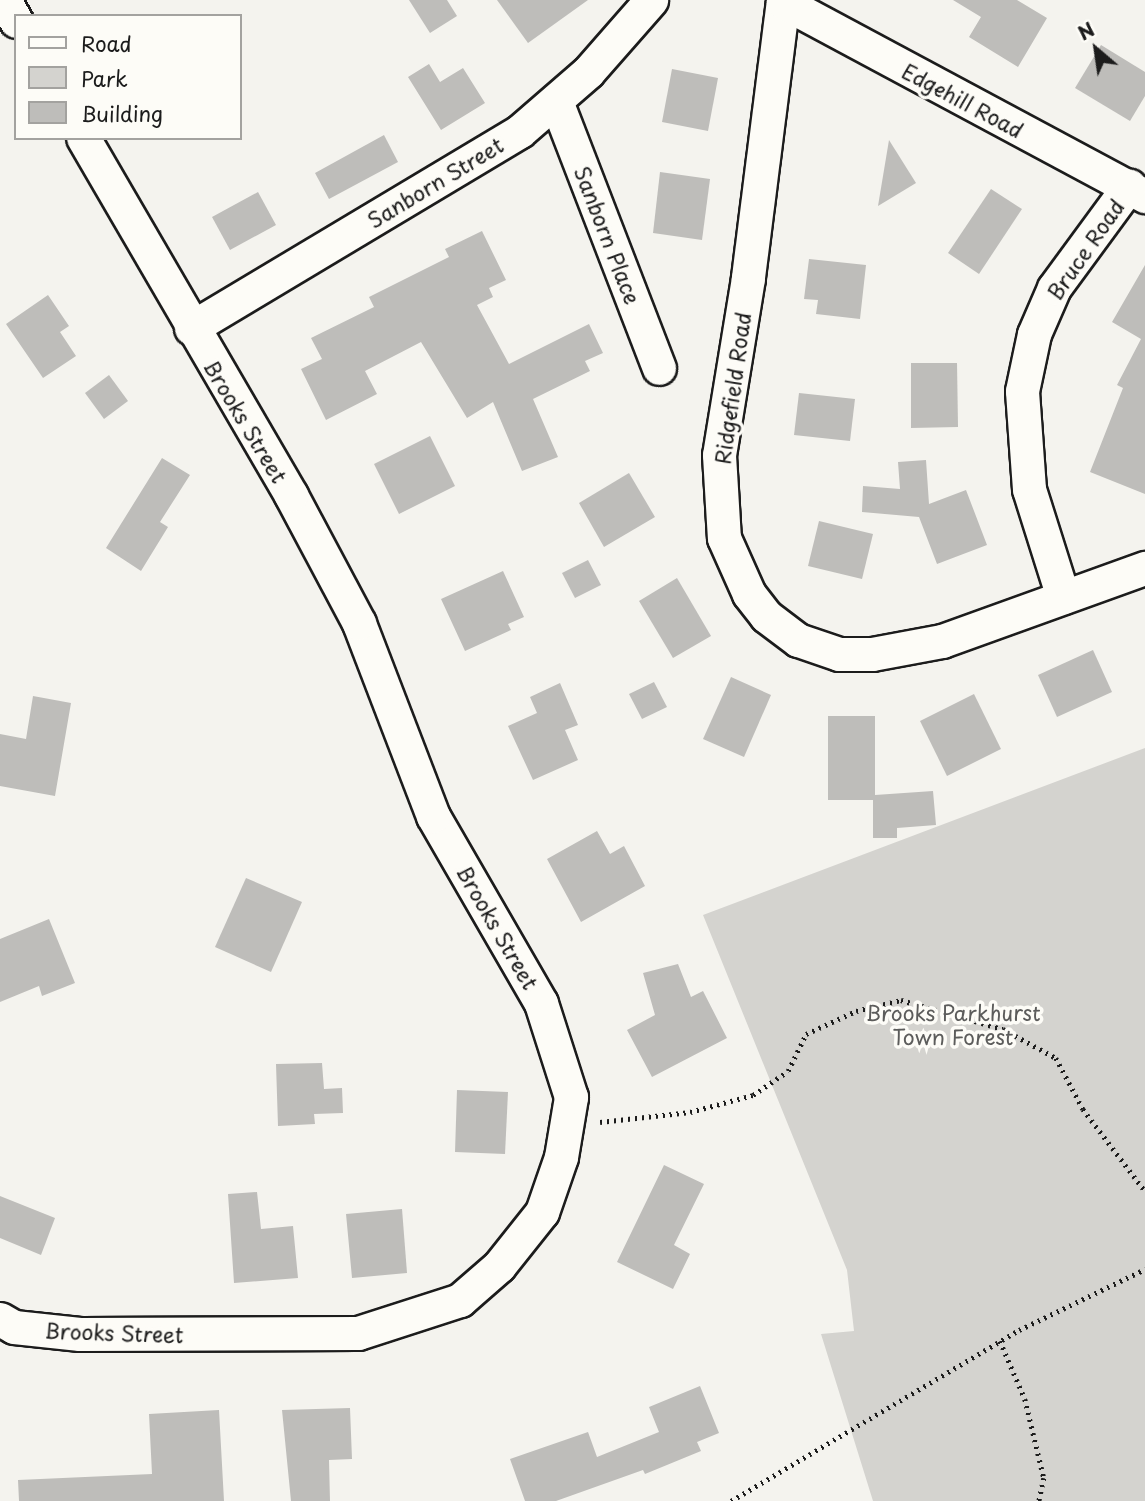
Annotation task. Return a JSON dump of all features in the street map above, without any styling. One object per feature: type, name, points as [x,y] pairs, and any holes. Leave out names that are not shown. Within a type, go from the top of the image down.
[{"type":"street","points":[[4,0],[14,18]]},
{"type":"street","name":"Sanborn Street","points":[[191,327],[499,146],[556,101],[650,0]]},
{"type":"street","name":"Edgehill Road","points":[[783,1],[1137,191]]},
{"type":"street","name":"Ridgefield Road","points":[[783,1],[748,278],[719,455],[724,538],[736,570],[757,605],[797,640],[839,654],[872,654],[942,641],[1145,568]]},
{"type":"street","name":"Sanborn Place","points":[[556,101],[659,368]]},
{"type":"street","name":"Brooks Street","points":[[0,1319],[14,1327],[80,1334],[358,1333],[460,1300],[499,1266],[542,1212],[568,1125],[571,1097],[541,1003],[433,816],[378,668],[348,602],[291,495],[84,140]]},
{"type":"street","name":"Bruce Road","points":[[1063,597],[1028,489],[1022,391],[1034,334],[1054,288],[1137,191]]},
{"type":"path","points":[[568,1125],[690,1112],[753,1095],[788,1071],[806,1034],[856,1011],[901,1000],[1003,1029],[1056,1058],[1083,1109],[1145,1191]]},
{"type":"path","points":[[731,1501],[1000,1341],[1145,1269]]},
{"type":"path","points":[[1000,1341],[1025,1399],[1035,1438],[1044,1478],[1040,1501]]},
{"type":"green space","name":"Brooks Parkhurst Town Forest","points":[[1145,748],[1145,1501],[873,1501],[821,1334],[854,1331],[847,1270],[703,915]]},
{"type":"building","points":[[409,0],[447,0],[457,16],[430,33]]},
{"type":"building","points":[[497,0],[588,0],[528,43]]},
{"type":"building","points":[[953,0],[1017,0],[1047,18],[1018,67],[969,37],[981,17]]},
{"type":"building","points":[[1101,45],[1145,72],[1145,96],[1130,121],[1075,88]]},
{"type":"building","points":[[429,64],[440,82],[463,68],[485,103],[441,130],[408,77]]},
{"type":"building","points":[[672,69],[718,78],[708,131],[662,122]]},
{"type":"building","points":[[384,135],[398,162],[329,199],[315,173]]},
{"type":"building","points":[[889,140],[916,183],[878,206]]},
{"type":"building","points":[[660,172],[710,179],[702,240],[653,233]]},
{"type":"building","points":[[991,189],[1022,209],[979,274],[948,253]]},
{"type":"building","points":[[258,192],[276,225],[230,250],[212,217]]},
{"type":"building","points":[[482,231],[506,280],[489,288],[493,297],[477,305],[509,364],[589,324],[603,353],[585,361],[590,371],[533,399],[558,457],[522,471],[493,402],[467,418],[421,342],[365,371],[377,394],[326,420],[301,369],[322,359],[311,338],[374,307],[369,297],[449,257],[445,249]]},
{"type":"building","points":[[809,259],[866,265],[860,319],[816,314],[818,300],[804,299]]},
{"type":"building","points":[[1145,265],[1145,494],[1090,472],[1123,388],[1117,385],[1141,339],[1112,322]]},
{"type":"building","points":[[48,295],[69,326],[60,332],[76,356],[43,378],[6,324]]},
{"type":"building","points":[[911,363],[957,363],[958,427],[911,428]]},
{"type":"building","points":[[109,375],[128,401],[104,419],[85,393]]},
{"type":"building","points":[[799,393],[855,399],[850,441],[794,435]]},
{"type":"building","points":[[430,436],[455,486],[399,514],[374,464]]},
{"type":"building","points":[[162,458],[190,475],[160,522],[168,527],[141,571],[106,548]]},
{"type":"building","points":[[926,460],[929,504],[966,490],[987,545],[937,564],[919,517],[862,512],[863,486],[900,489],[898,462]]},
{"type":"building","points":[[629,473],[655,517],[604,547],[579,503]]},
{"type":"building","points":[[819,521],[873,534],[862,579],[808,566]]},
{"type":"building","points":[[588,560],[601,585],[575,598],[562,573]]},
{"type":"building","points":[[503,571],[524,617],[508,624],[511,630],[465,651],[441,599]]},
{"type":"building","points":[[677,578],[711,636],[673,658],[639,601]]},
{"type":"building","points":[[1093,650],[1112,692],[1057,717],[1038,675]]},
{"type":"building","points":[[731,677],[771,695],[744,757],[703,739]]},
{"type":"building","points":[[654,682],[667,707],[642,719],[629,694]]},
{"type":"building","points":[[560,683],[578,725],[565,730],[578,760],[533,780],[508,726],[537,713],[530,697]]},
{"type":"building","points":[[974,694],[1001,749],[947,776],[920,721]]},
{"type":"building","points":[[33,696],[71,703],[55,796],[0,786],[0,734],[26,739]]},
{"type":"building","points":[[828,716],[875,716],[875,795],[933,791],[936,825],[897,828],[897,838],[873,838],[873,800],[828,800]]},
{"type":"building","points":[[597,831],[610,854],[624,846],[645,886],[581,922],[547,859]]},
{"type":"building","points":[[246,878],[302,902],[271,972],[215,947]]},
{"type":"building","points":[[49,919],[75,983],[42,996],[39,986],[0,1002],[0,939]]},
{"type":"building","points":[[678,964],[691,997],[703,991],[727,1038],[652,1077],[627,1030],[655,1015],[643,973]]},
{"type":"building","points":[[322,1063],[324,1089],[342,1088],[343,1113],[314,1114],[315,1124],[278,1126],[276,1064]]},
{"type":"building","points":[[457,1090],[508,1092],[505,1154],[455,1152]]},
{"type":"building","points":[[664,1165],[704,1184],[674,1245],[690,1254],[673,1289],[617,1262]]},
{"type":"building","points":[[257,1192],[261,1229],[293,1226],[298,1278],[234,1283],[228,1194]]},
{"type":"building","points":[[0,1196],[55,1218],[41,1255],[0,1238]]},
{"type":"building","points":[[402,1209],[407,1273],[352,1278],[346,1214]]},
{"type":"building","points":[[700,1386],[719,1433],[697,1442],[701,1451],[645,1474],[643,1470],[556,1501],[525,1501],[510,1459],[588,1432],[597,1457],[659,1432],[649,1407]]},
{"type":"building","points":[[350,1408],[352,1459],[329,1460],[330,1501],[291,1501],[282,1410]]},
{"type":"building","points":[[219,1410],[224,1501],[19,1501],[18,1480],[152,1474],[149,1414]]}]
